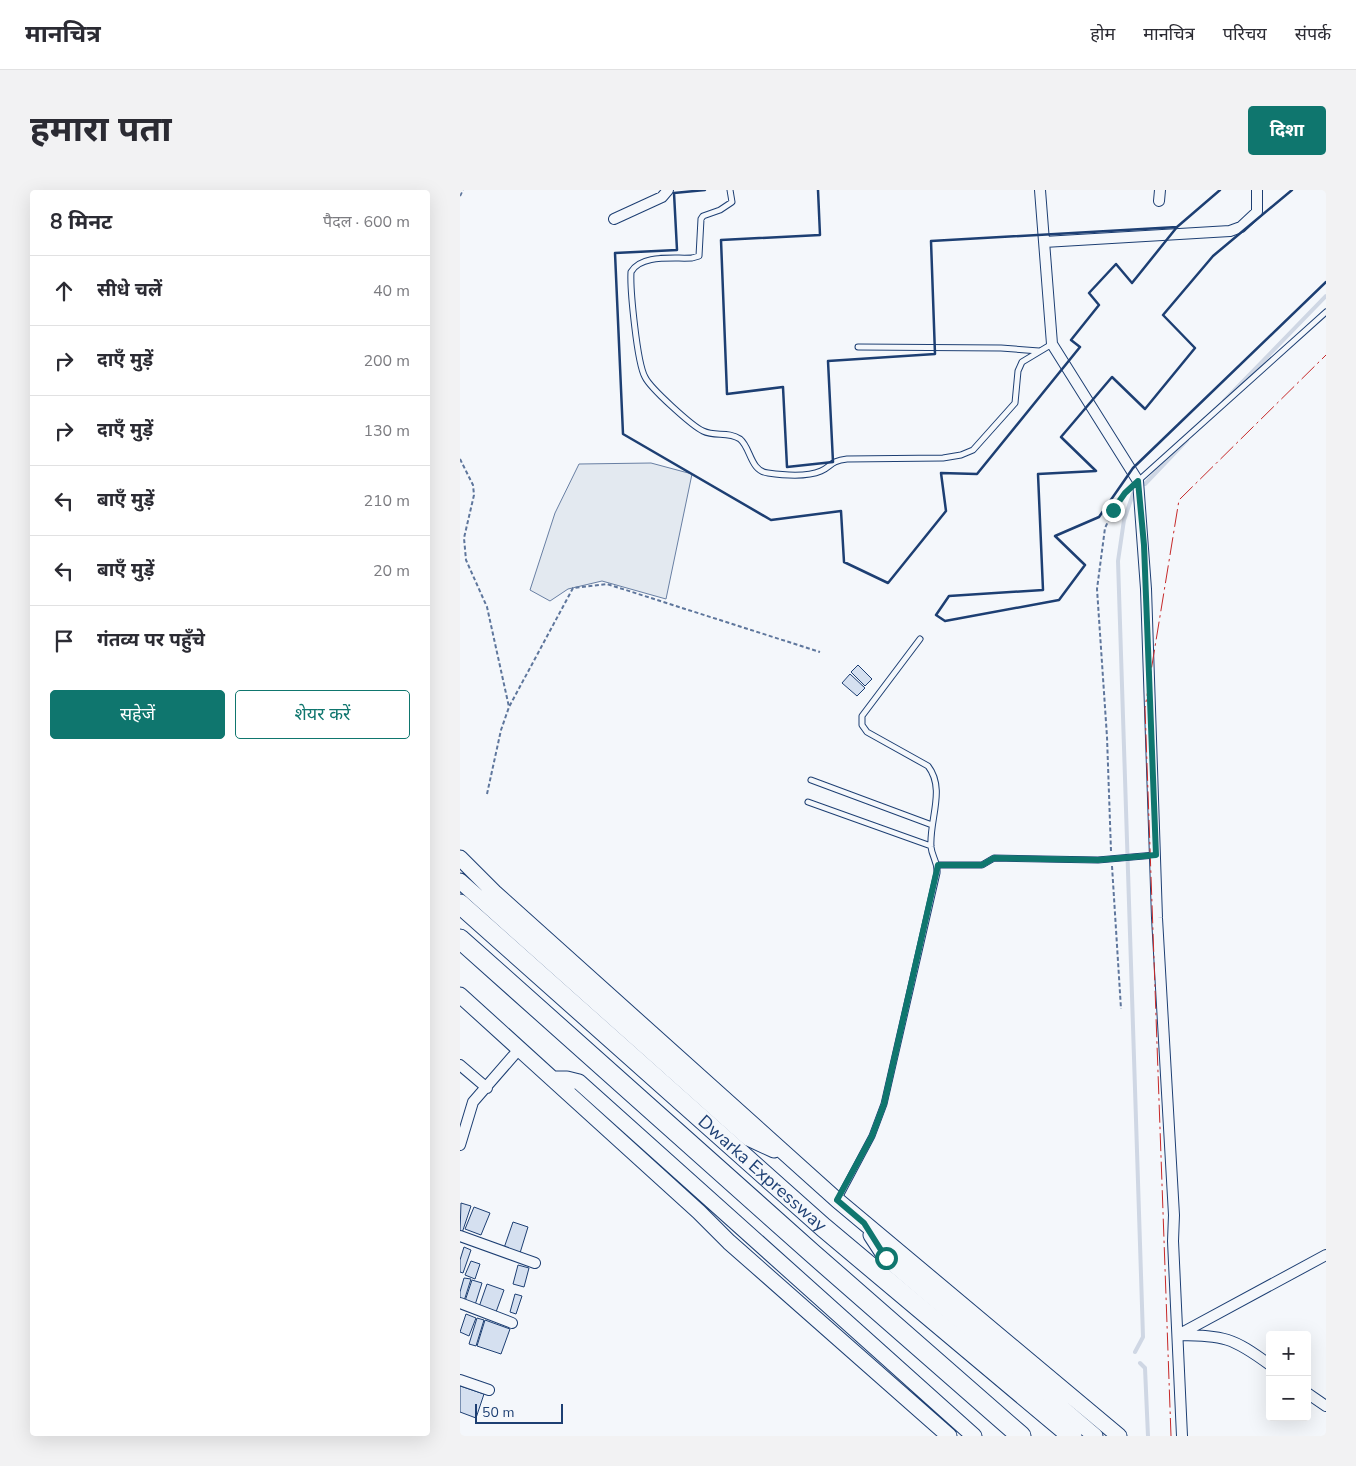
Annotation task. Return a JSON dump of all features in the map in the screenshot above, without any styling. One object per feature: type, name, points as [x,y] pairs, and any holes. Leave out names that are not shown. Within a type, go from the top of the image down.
[{"type":"highway","name":"Dwarka Expressway","points":[[460,904],[822,1227],[1072,1436]]},
{"type":"highway","name":"Dwarka Expressway","points":[[460,939],[812,1254],[1021,1436]]},
{"type":"street","points":[[614,218],[662,196],[668,190]]},
{"type":"street","points":[[1040,190],[1052,344],[1138,481],[1144,545],[1182,1436]]},
{"type":"street","points":[[1159,201],[1160,190]]},
{"type":"street","points":[[1044,242],[1230,231],[1241,227],[1258,209],[1257,190]]},
{"type":"street","points":[[460,858],[494,892],[837,1200],[1119,1436]]},
{"type":"street","points":[[460,881],[748,1138],[791,1159]]},
{"type":"street","points":[[460,995],[700,1212],[729,1242],[949,1436]]},
{"type":"street","points":[[460,1145],[471,1107],[520,1048]]},
{"type":"street","points":[[460,1065],[487,1088]]},
{"type":"street","points":[[555,1079],[579,1082],[974,1436]]},
{"type":"street","points":[[864,1223],[886,1258],[1095,1436]]},
{"type":"street","points":[[460,1236],[535,1263]]},
{"type":"street","points":[[1178,1335],[1326,1255]]},
{"type":"street","points":[[460,1303],[512,1323]]},
{"type":"street","points":[[1178,1335],[1219,1336],[1243,1345],[1266,1362]]},
{"type":"street","points":[[460,1380],[488,1390]]},
{"type":"street","points":[[1311,1396],[1326,1406]]},
{"type":"lane","points":[[730,190],[732,202],[729,206],[703,216],[700,220],[699,256],[645,260],[634,267],[631,277],[639,360],[650,386],[701,431],[733,436],[740,440],[745,444],[754,464],[762,472],[808,474],[822,471],[835,460],[943,458],[973,450],[1013,407],[1017,398],[1018,371],[1022,362],[1052,344]]},
{"type":"lane","points":[[1138,481],[1326,312]]},
{"type":"lane","points":[[858,347],[1001,348],[1040,351]]},
{"type":"lane","points":[[837,1200],[872,1136],[884,1104],[938,865],[931,846],[937,784],[935,774],[928,766],[868,732],[862,726],[862,716],[920,639]]},
{"type":"lane","points":[[811,780],[932,825]]},
{"type":"lane","points":[[808,802],[931,846]]},
{"type":"lane","points":[[938,865],[982,865],[994,858],[1098,860],[1156,855]]},
{"type":"path","points":[[460,196],[463,190]]},
{"type":"path","points":[[460,459],[474,490],[464,538],[466,560],[487,607],[509,707]]},
{"type":"path","points":[[1121,1009],[1097,589],[1105,528],[1117,503],[1138,481]]},
{"type":"path","points":[[487,794],[501,730],[509,707],[573,588],[606,584],[820,652]]},
{"type":"shaded area","points":[[651,463],[692,474],[666,599],[602,581],[568,589],[550,601],[530,590],[555,513],[579,464]]},
{"type":"building","points":[[858,665],[872,679],[865,686],[851,672]]},
{"type":"building","points":[[850,674],[865,688],[857,696],[842,683]]},
{"type":"building","points":[[461,1203],[471,1206],[462,1233],[460,1232]]},
{"type":"building","points":[[474,1207],[490,1213],[481,1235],[465,1229]]},
{"type":"building","points":[[513,1222],[528,1227],[520,1253],[504,1248]]},
{"type":"building","points":[[464,1247],[471,1250],[463,1273],[460,1272],[460,1260]]},
{"type":"building","points":[[471,1261],[480,1264],[475,1279],[465,1275]]},
{"type":"building","points":[[518,1265],[529,1268],[524,1287],[513,1284]]},
{"type":"building","points":[[464,1278],[471,1279],[464,1301],[460,1299],[460,1292]]},
{"type":"building","points":[[472,1280],[482,1283],[475,1305],[465,1301]]},
{"type":"building","points":[[487,1284],[504,1290],[496,1312],[479,1307]]},
{"type":"building","points":[[515,1294],[522,1296],[516,1314],[510,1312]]},
{"type":"building","points":[[466,1314],[476,1318],[469,1336],[460,1332]]},
{"type":"building","points":[[477,1318],[484,1320],[476,1346],[469,1344]]},
{"type":"building","points":[[485,1320],[510,1329],[501,1354],[477,1346]]},
{"type":"building","points":[[460,1386],[484,1394],[476,1418],[460,1412]]},
{"type":"waterway","points":[[1224,401],[1326,296]]},
{"type":"waterway","points":[[1145,484],[1187,440]]},
{"type":"waterway","points":[[1133,494],[1124,520],[1118,561],[1143,1337],[1135,1352]]},
{"type":"waterway","points":[[1140,1363],[1145,1368],[1148,1436]]},
{"type":"wall","points":[[705,190],[674,193],[677,250],[615,253],[623,434],[771,520],[841,511],[844,562],[888,583],[946,511],[941,473],[977,474],[1080,347],[1071,340],[1099,305],[1089,293],[1116,264],[1132,283],[1177,227],[1220,190]]},
{"type":"wall","points":[[818,190],[820,235],[721,240],[727,394],[783,387],[787,467],[833,462],[828,361],[935,354],[931,241],[1177,227]]},
{"type":"wall","points":[[1292,190],[1213,256],[1163,315],[1195,348],[1145,409],[1112,377],[1061,437],[1096,471],[1038,474],[1043,590],[949,596],[936,615],[945,621],[1059,600],[1085,565],[1055,536],[1099,517],[1133,468],[1326,282]]},
{"type":"power","points":[[1171,1436],[1145,708],[1179,500],[1326,355]]},
{"type":"route","points":[[886,1258],[864,1223],[837,1200],[872,1136],[884,1104],[938,865],[982,865],[994,858],[1098,860],[1156,855],[1150,746],[1144,545],[1138,481],[1125,493],[1113,510]]}]
